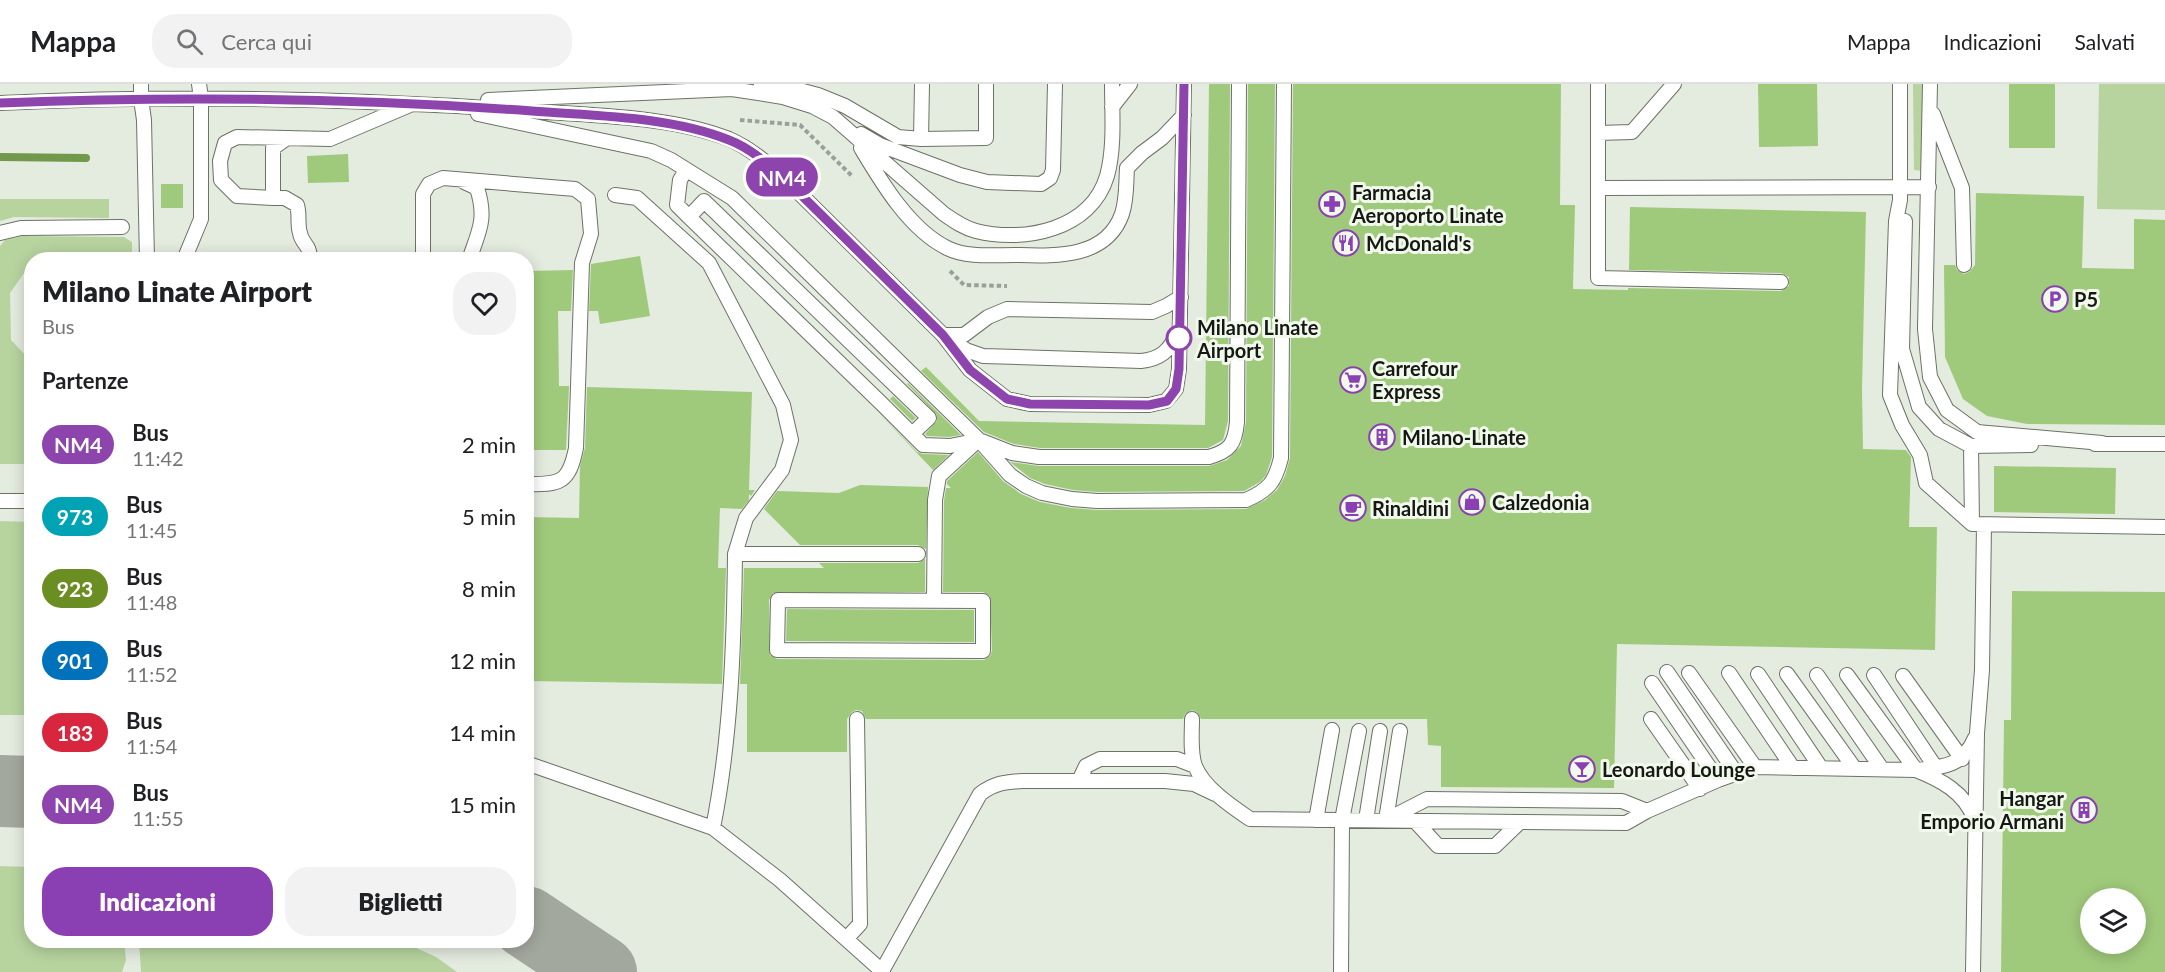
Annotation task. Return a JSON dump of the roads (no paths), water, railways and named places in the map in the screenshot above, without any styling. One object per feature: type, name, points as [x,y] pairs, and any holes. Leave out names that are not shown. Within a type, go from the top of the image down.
[{"type":"lane","points":[[141,84],[147,252]]},
{"type":"lane","points":[[921,139],[922,84]]},
{"type":"lane","points":[[0,102],[141,99],[200,91],[429,103],[732,89],[762,85],[788,87],[818,95],[845,106],[898,137],[986,138],[986,84]]},
{"type":"lane","points":[[732,89],[783,97],[812,106],[880,145],[960,175],[987,182],[1041,184],[1050,178],[1053,170],[1055,84]]},
{"type":"lane","points":[[833,117],[944,214],[961,226],[995,234],[1018,235],[1046,232],[1065,225],[1097,198],[1107,176],[1111,150],[1112,84]]},
{"type":"lane","points":[[1112,107],[1130,84]]},
{"type":"lane","points":[[429,103],[651,122],[700,130],[731,140],[759,157],[785,179],[943,335],[970,370],[1007,399],[1030,404],[1149,405],[1167,401],[1176,389],[1179,369],[1184,84]]},
{"type":"lane","points":[[686,170],[680,180],[677,205],[923,445],[950,446],[979,440],[1012,453],[1039,457],[1209,457],[1222,453],[1235,440],[1237,422],[1239,84]]},
{"type":"lane","points":[[429,103],[651,151],[732,198],[979,440],[1010,475],[1042,494],[1072,499],[1246,500],[1263,493],[1276,477],[1281,459],[1284,84]]},
{"type":"lane","points":[[1598,84],[1598,278],[1781,282]]},
{"type":"lane","points":[[1598,132],[1632,132],[1674,84]]},
{"type":"lane","points":[[1900,84],[1900,193],[1896,221],[1890,395],[1902,425],[1920,455],[1926,483],[1978,525],[2165,527]]},
{"type":"lane","points":[[1930,84],[1925,329],[1930,377],[1947,410],[1977,432],[2102,443]]},
{"type":"lane","points":[[187,252],[201,219],[200,91]]},
{"type":"lane","points":[[310,252],[300,234],[300,216],[297,205],[285,198],[237,196],[221,180],[220,161],[225,143],[237,137],[330,139],[414,103]]},
{"type":"lane","points":[[1930,108],[1962,188],[1964,265]]},
{"type":"lane","points":[[853,136],[884,186],[908,217],[947,248],[967,254],[1049,256],[1087,250],[1114,229],[1122,215],[1125,202],[1127,168],[1162,138],[1184,115]]},
{"type":"lane","points":[[273,198],[273,148],[287,138]]},
{"type":"lane","points":[[423,252],[423,194],[429,184],[443,178],[575,189],[588,199],[591,234],[582,263],[576,448],[571,470],[554,485],[534,484]]},
{"type":"lane","points":[[460,179],[477,188],[483,206],[480,233],[472,252]]},
{"type":"lane","points":[[1598,188],[1900,193],[1929,187]]},
{"type":"lane","points":[[1900,193],[1905,220],[1902,349],[1919,407],[1939,429],[1971,446],[2165,444]]},
{"type":"lane","points":[[615,195],[637,198],[709,263],[783,405],[791,440],[782,470],[746,518],[735,554],[732,666],[723,779],[713,828]]},
{"type":"lane","points":[[689,217],[704,201],[929,418],[912,434]]},
{"type":"lane","points":[[0,233],[21,228],[122,227]]},
{"type":"lane","points":[[943,335],[964,335],[988,317],[1007,309],[1152,312],[1180,297]]},
{"type":"lane","points":[[943,335],[966,350],[984,356],[1141,361],[1163,355],[1173,343],[1180,326]]},
{"type":"lane","points":[[934,601],[935,500],[939,476],[979,440]]},
{"type":"lane","points":[[1971,446],[1978,525],[1982,670],[1977,733],[1973,972]]},
{"type":"lane","points":[[0,501],[24,501]]},
{"type":"lane","points":[[735,554],[918,554]]},
{"type":"lane","points":[[778,600],[934,601],[983,601],[982,651],[777,650],[778,600]]},
{"type":"lane","points":[[1667,672],[1736,773]]},
{"type":"lane","points":[[1689,673],[1755,767]]},
{"type":"lane","points":[[1729,673],[1793,768]]},
{"type":"lane","points":[[1758,674],[1821,768]]},
{"type":"lane","points":[[1787,674],[1855,769]]},
{"type":"lane","points":[[1817,675],[1882,770]]},
{"type":"lane","points":[[1847,675],[1916,770],[1931,776],[1961,795],[1976,822]]},
{"type":"lane","points":[[1874,675],[1936,768]]},
{"type":"lane","points":[[1903,676],[1962,759]]},
{"type":"lane","points":[[1652,683],[1718,780]]},
{"type":"lane","points":[[846,939],[860,924],[857,718]]},
{"type":"lane","points":[[1192,718],[1191,738],[1195,766],[1215,794]]},
{"type":"lane","points":[[1651,719],[1700,789]]},
{"type":"lane","points":[[1316,820],[1332,730]]},
{"type":"lane","points":[[1366,820],[1380,730]]},
{"type":"lane","points":[[1386,820],[1400,730]]},
{"type":"lane","points":[[1341,972],[1342,820],[1359,731]]},
{"type":"lane","points":[[534,765],[713,828],[780,880],[883,971],[980,794],[1000,782],[1165,781],[1194,784],[1215,794],[1250,819],[1626,823],[1718,780],[1755,767],[1882,770],[1936,768],[1962,759],[1971,748],[1977,733]]},
{"type":"lane","points":[[1079,781],[1086,766],[1100,759],[1177,759],[1195,766]]},
{"type":"lane","points":[[1386,820],[1427,799],[1622,801],[1647,812]]},
{"type":"lane","points":[[1415,821],[1438,846],[1495,846],[1520,822]]},
{"type":"waterway","points":[[0,157],[86,158]]},
{"type":"place","name":"Farmacia Aeroporto Linate","points":[[1332,204]]},
{"type":"place","name":"McDonald's","points":[[1346,243]]},
{"type":"place","name":"P5","points":[[2055,299]]},
{"type":"place","name":"Milano Linate Airport","points":[[1179,338]]},
{"type":"place","name":"Carrefour Express","points":[[1353,380]]},
{"type":"place","name":"Milano-Linate","points":[[1382,437]]},
{"type":"place","name":"Calzedonia","points":[[1472,502]]},
{"type":"place","name":"Rinaldini","points":[[1353,508]]},
{"type":"place","name":"Leonardo Lounge","points":[[1582,769]]},
{"type":"place","name":"Hangar Emporio Armani","points":[[2084,810]]}]
